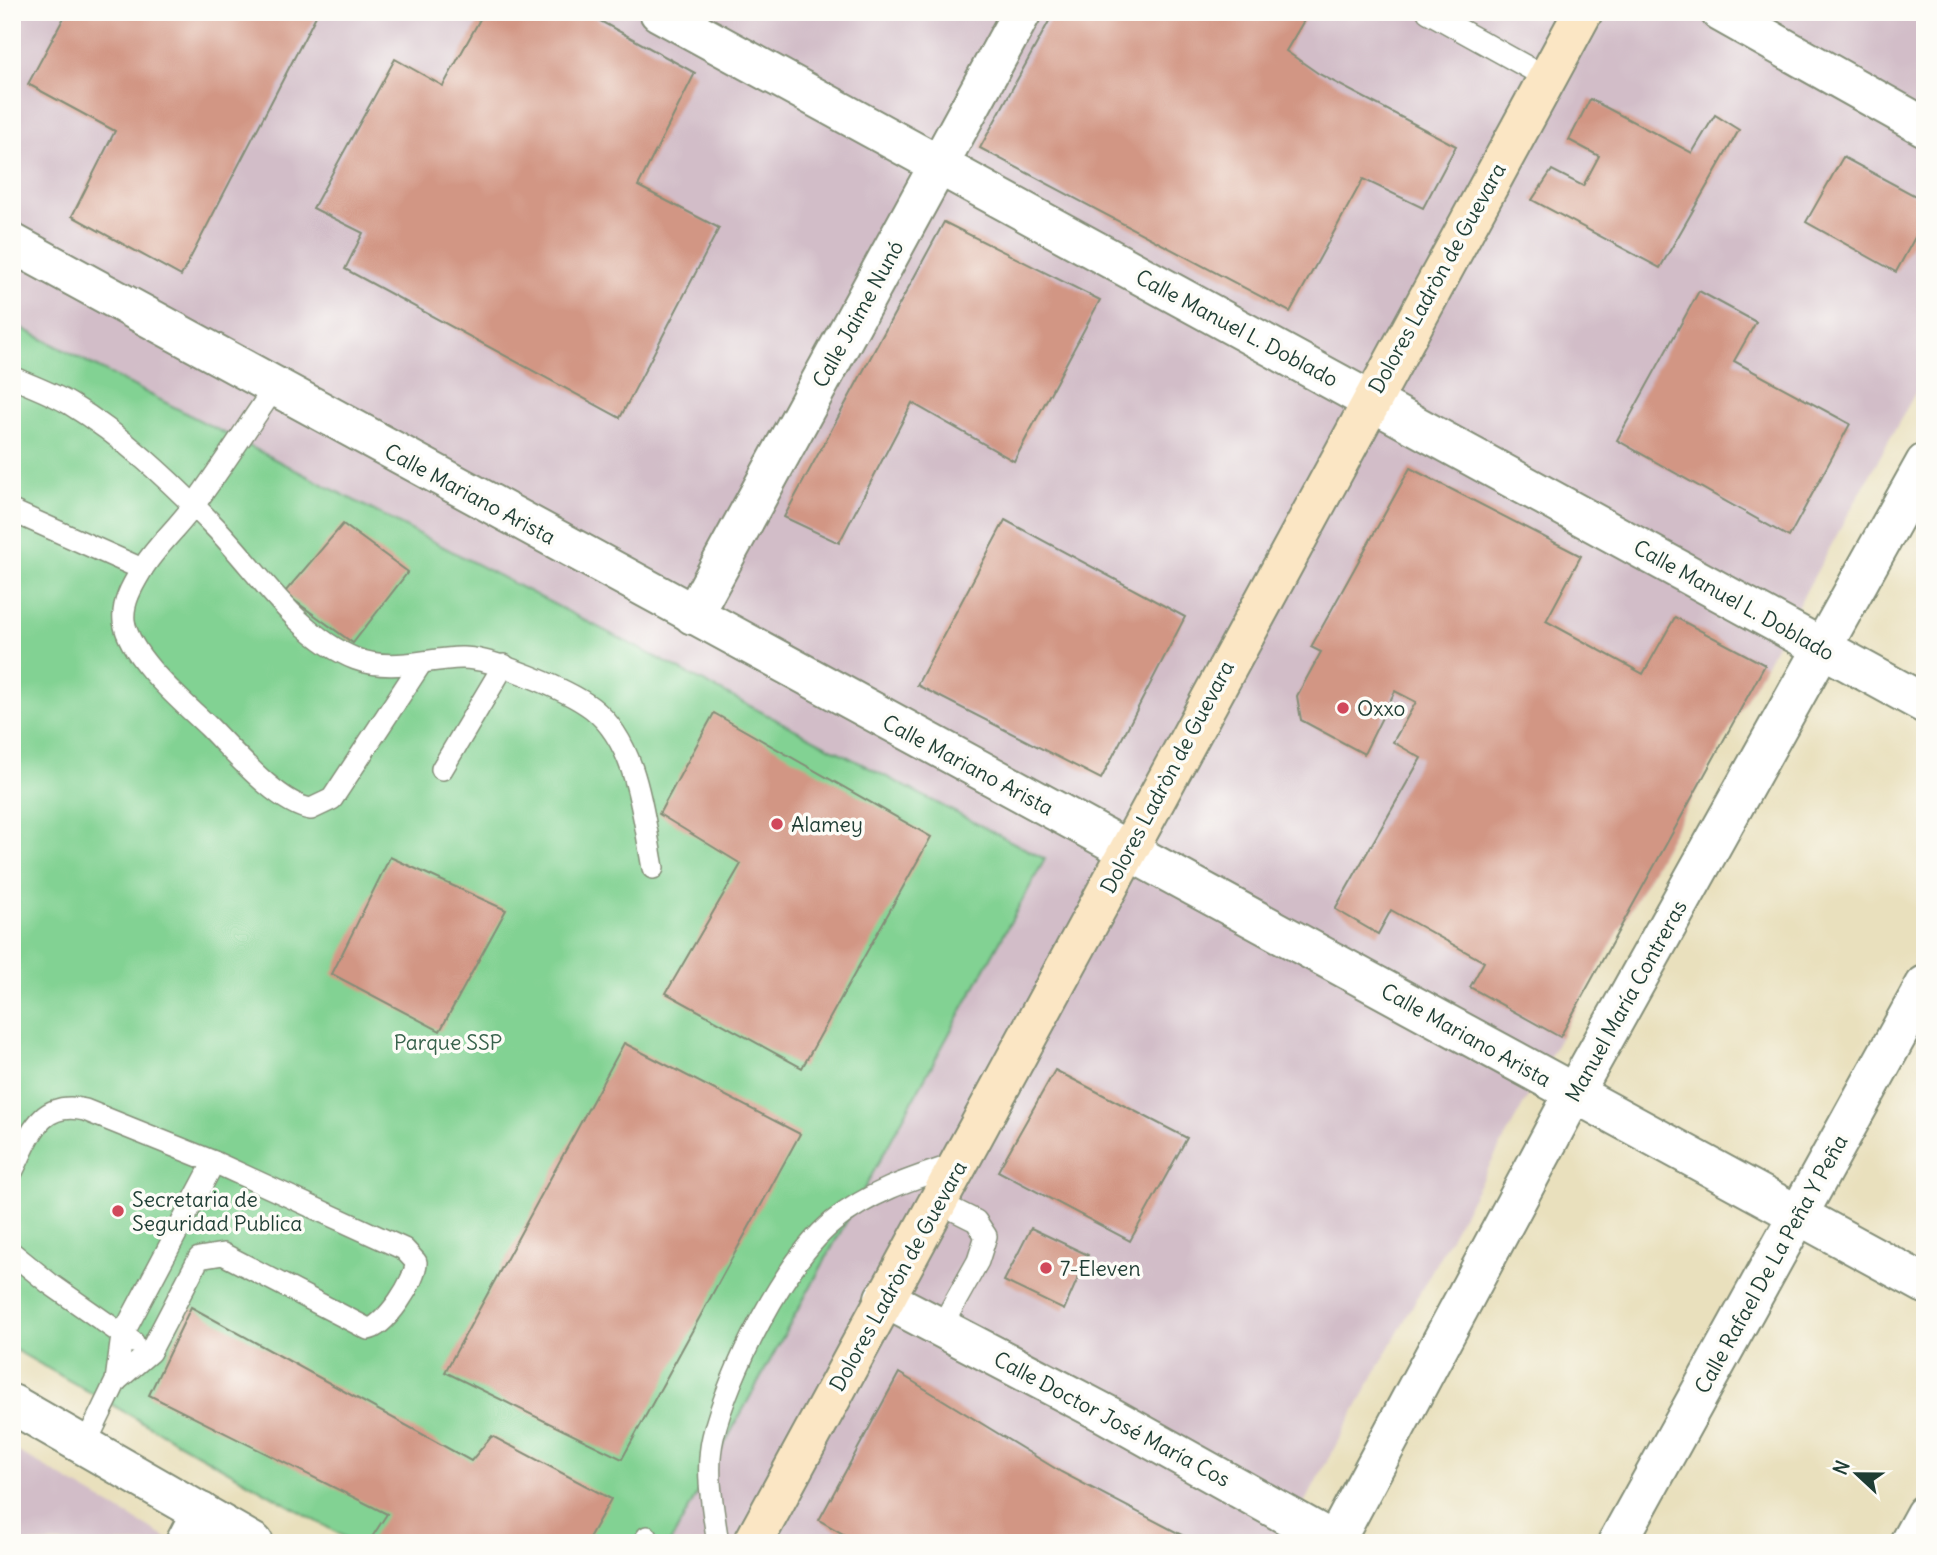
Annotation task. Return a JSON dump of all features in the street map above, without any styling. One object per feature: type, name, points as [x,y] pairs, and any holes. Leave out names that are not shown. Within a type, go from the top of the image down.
[{"type":"street","name":"Calle Manuel L. Doblado","points":[[659,12],[938,167],[1371,400],[1925,704]]},
{"type":"street","name":"Calle Jaime Nunó","points":[[693,615],[1022,12]]},
{"type":"street","name":"Dolores Ladròn de Guevara","points":[[753,1543],[1583,12]]},
{"type":"street","points":[[1720,12],[1925,127]]},
{"type":"street","name":"Calle Mariano Arista","points":[[12,243],[1127,851],[1297,940],[1797,1217],[1925,1284]]},
{"type":"street","name":"Manuel María Contreras","points":[[1335,1542],[1573,1095],[1925,463]]},
{"type":"street","name":"Calle Rafael De La Peña Y Peña","points":[[1617,1543],[1925,985]]},
{"type":"street","name":"Calle Doctor José María Cos","points":[[884,1298],[1104,1413],[1335,1542]]},
{"type":"street","points":[[12,1404],[85,1445],[193,1528],[254,1543]]},
{"type":"street","points":[[1909,1543],[1925,1514]]},
{"type":"lane","points":[[1428,12],[1547,78]]},
{"type":"lane","points":[[12,377],[69,403],[124,441],[194,506],[296,615],[327,643],[355,658],[377,664],[420,665],[461,658],[504,665],[592,708],[609,726],[636,782],[653,868]]},
{"type":"lane","points":[[275,387],[194,506],[142,569],[125,602],[124,619],[128,636],[138,652],[242,760],[301,808],[322,806],[332,799],[420,665]]},
{"type":"lane","points":[[12,511],[142,569]]},
{"type":"lane","points":[[442,769],[504,665]]},
{"type":"lane","points":[[12,1172],[37,1126],[47,1114],[59,1107],[70,1106],[118,1122],[214,1161],[413,1256],[415,1274],[383,1323],[368,1329],[223,1254],[199,1258],[150,1352],[116,1381]]},
{"type":"lane","points":[[85,1445],[116,1381],[122,1336],[214,1161]]},
{"type":"lane","points":[[718,1543],[711,1493],[712,1439],[728,1391],[791,1270],[833,1222],[879,1191],[961,1163]]},
{"type":"lane","points":[[938,1202],[976,1221],[986,1236],[978,1261],[941,1327]]},
{"type":"lane","points":[[12,1254],[122,1336],[150,1352]]},
{"type":"shaded area","points":[[12,12],[1925,12],[1925,375],[1282,1543],[670,1543],[1045,859],[12,323]]},
{"type":"shaded area","points":[[12,1448],[175,1543],[12,1543]]},
{"type":"green space","name":"Parque SSP","points":[[12,323],[1045,859],[670,1543],[355,1543],[12,1348]]},
{"type":"building","points":[[67,12],[318,12],[181,276],[72,216],[115,131],[28,84]]},
{"type":"building","points":[[484,12],[584,12],[695,73],[638,186],[719,228],[620,418],[345,269],[363,233],[313,208],[395,59],[443,86]]},
{"type":"building","points":[[1054,12],[1309,12],[1286,51],[1319,74],[1456,146],[1423,208],[1363,179],[1290,312],[980,148]]},
{"type":"building","points":[[1590,99],[1692,153],[1715,115],[1739,130],[1660,268],[1532,200],[1552,170],[1583,186],[1599,156],[1569,140]]},
{"type":"building","points":[[1843,157],[1925,201],[1925,219],[1896,272],[1806,222]]},
{"type":"building","points":[[944,222],[1100,300],[1014,461],[912,403],[839,543],[784,517]]},
{"type":"building","points":[[1699,291],[1756,322],[1734,361],[1850,424],[1789,537],[1617,440]]},
{"type":"building","points":[[1410,468],[1581,556],[1546,621],[1643,674],[1675,617],[1765,665],[1560,1037],[1470,987],[1484,962],[1391,910],[1378,934],[1335,909],[1421,758],[1393,742],[1416,702],[1395,691],[1364,754],[1301,720],[1297,696],[1321,652],[1311,647]]},
{"type":"building","points":[[1005,520],[1185,617],[1101,779],[917,685]]},
{"type":"building","points":[[343,524],[408,572],[353,643],[284,593]]},
{"type":"building","points":[[714,713],[931,837],[802,1068],[666,993],[741,864],[659,814]]},
{"type":"building","points":[[390,857],[506,910],[440,1031],[332,974]]},
{"type":"building","points":[[624,1043],[800,1134],[622,1459],[445,1372]]},
{"type":"building","points":[[1055,1070],[1187,1138],[1130,1241],[998,1171]]},
{"type":"building","name":"7-Eleven","points":[[1031,1228],[1088,1255],[1064,1310],[1004,1281]]},
{"type":"building","points":[[191,1307],[471,1461],[492,1436],[611,1499],[586,1543],[374,1543],[370,1540],[387,1514],[149,1395]]},
{"type":"building","points":[[899,1373],[1061,1472],[1197,1543],[859,1543],[819,1520]]},
{"type":"place","name":"Oxxo","points":[[1343,708]]},
{"type":"place","name":"Alamey","points":[[777,824]]},
{"type":"place","name":"Secretaria de Seguridad Publica","points":[[118,1211]]},
{"type":"place","name":"7-Eleven","points":[[1046,1268]]}]
